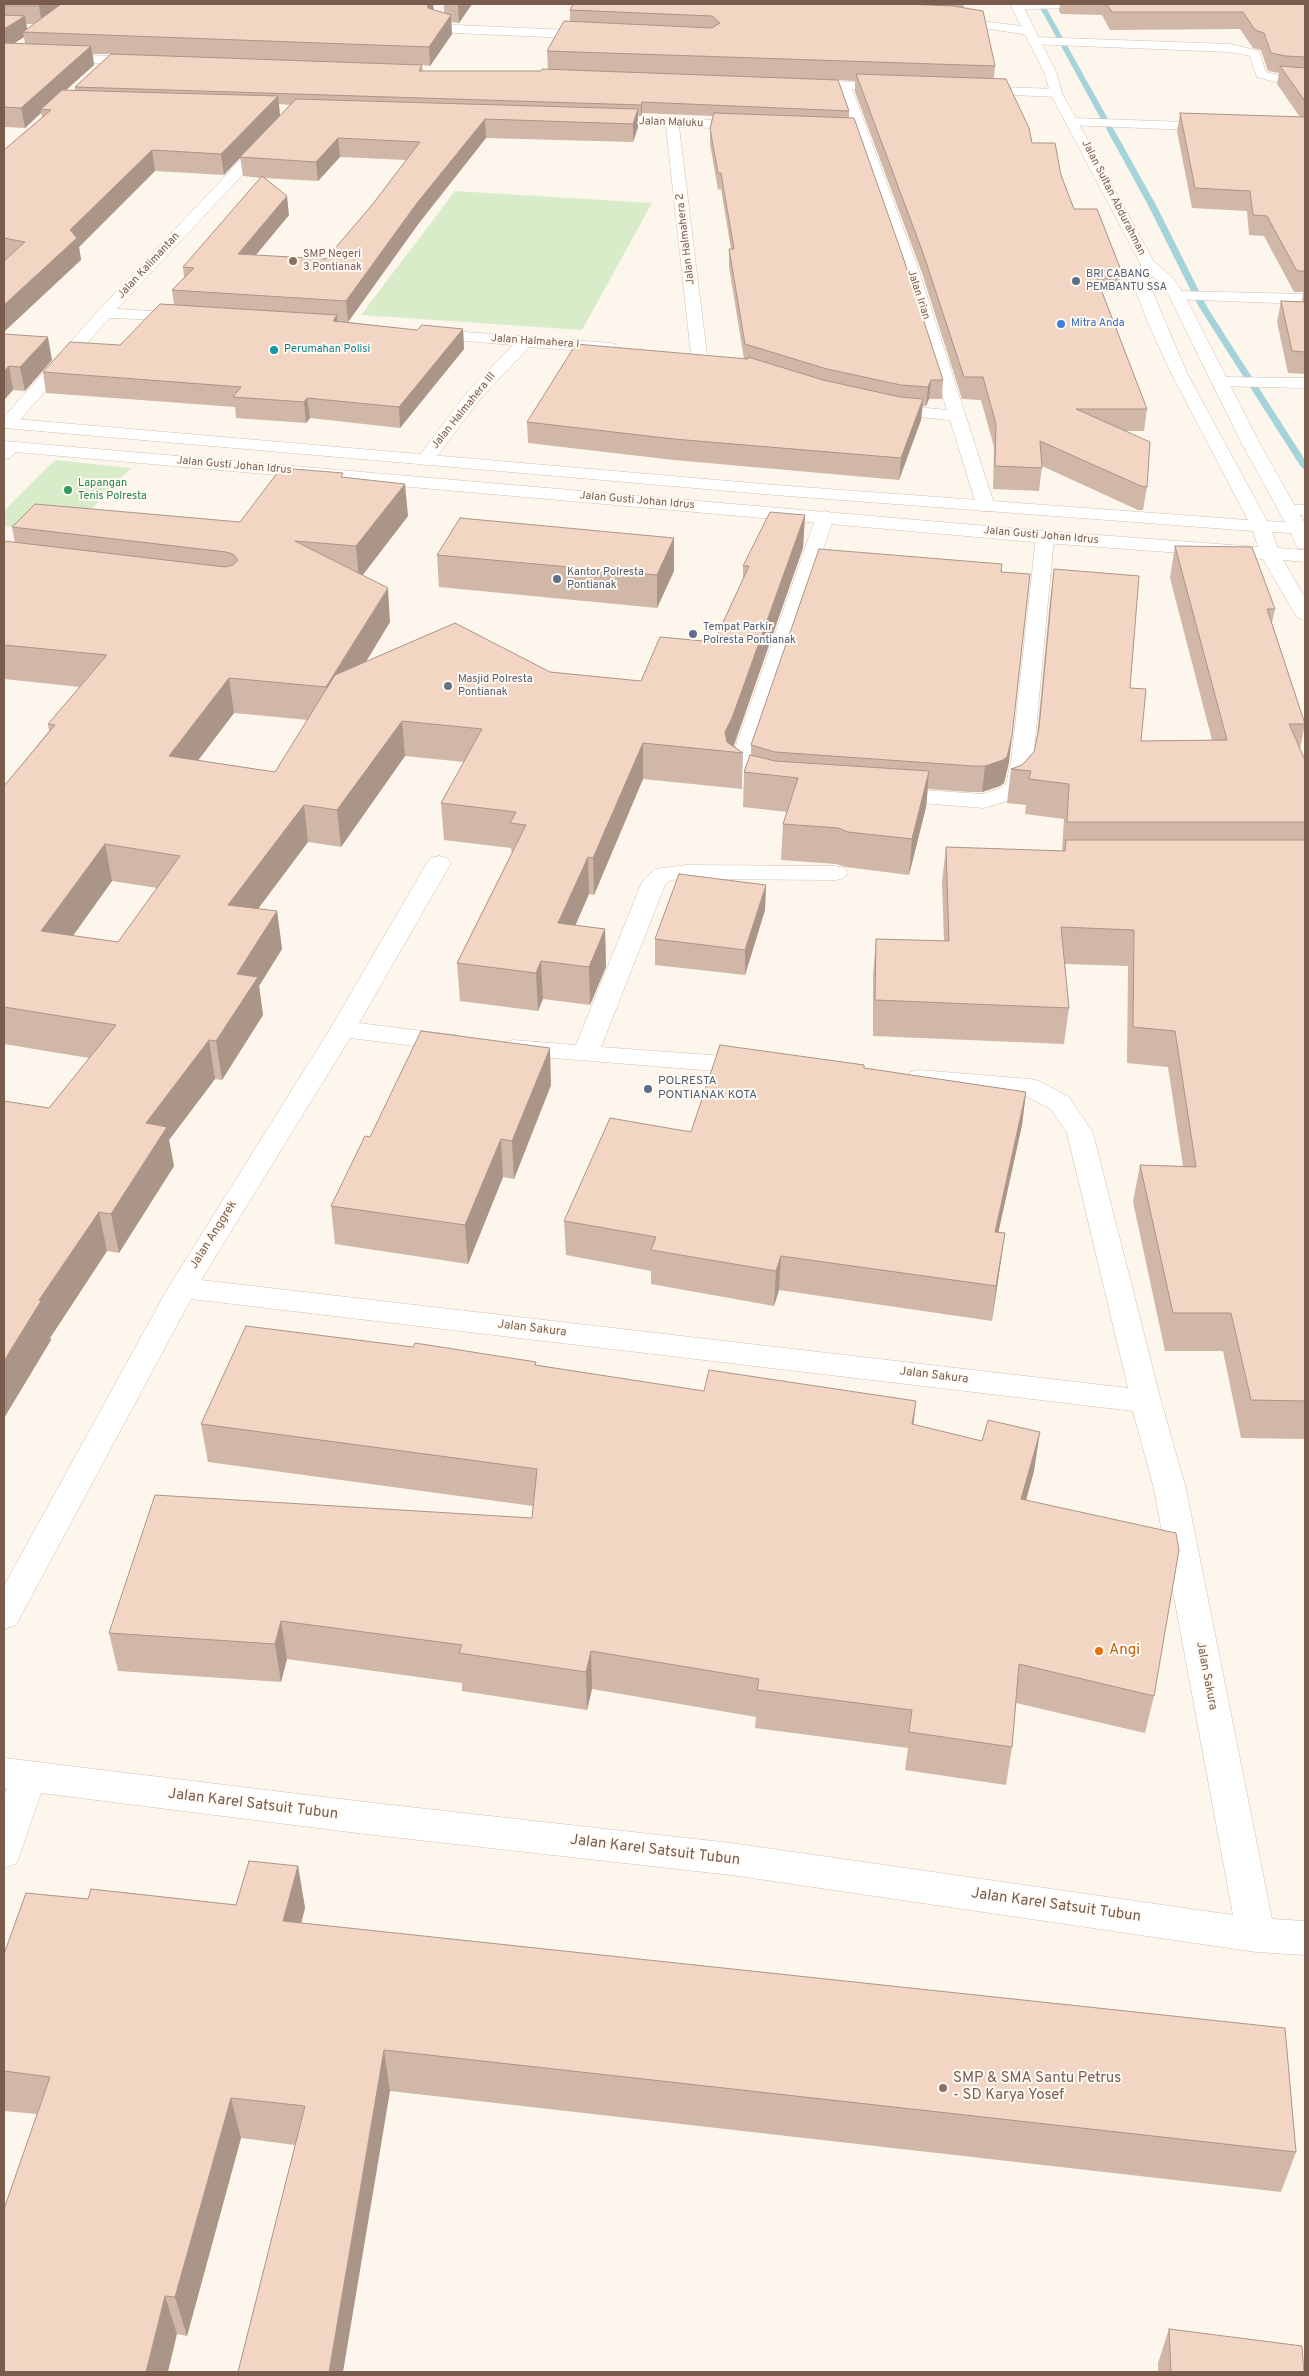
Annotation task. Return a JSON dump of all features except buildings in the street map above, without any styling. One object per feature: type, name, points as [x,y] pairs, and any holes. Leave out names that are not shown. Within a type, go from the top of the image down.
[{"type":"street","points":[[1017,5],[1105,5]]},
{"type":"street","name":"Jalan Sultan Abdurahman","points":[[1017,5],[1051,74],[1056,93],[1074,122],[1148,265],[1140,281],[1156,323],[1179,373],[1261,527],[1270,554]]},
{"type":"street","points":[[429,8],[450,7]]},
{"type":"street","points":[[450,7],[435,21],[435,24],[455,29],[603,36]]},
{"type":"street","points":[[934,20],[973,22],[1033,37],[1076,43],[1244,50],[1255,54],[1262,74],[1278,79],[1305,80]]},
{"type":"street","points":[[6,56],[24,46]]},
{"type":"street","points":[[6,56],[159,62]]},
{"type":"street","points":[[96,72],[109,60]]},
{"type":"street","points":[[786,84],[902,87]]},
{"type":"street","name":"Jalan Irian","points":[[844,85],[854,128],[912,274],[986,507]]},
{"type":"street","points":[[960,89],[1056,93]]},
{"type":"street","name":"Jalan Maluku","points":[[582,120],[761,125]]},
{"type":"street","points":[[1074,122],[1226,128]]},
{"type":"street","name":"Jalan Halmahera 2","points":[[672,123],[699,355]]},
{"type":"street","name":"Jalan Kalimantan","points":[[5,423],[105,312],[281,125]]},
{"type":"street","points":[[1148,265],[1168,281],[1178,296],[1222,382],[1297,510],[1298,528],[1305,547]]},
{"type":"street","points":[[1178,296],[1305,299]]},
{"type":"street","points":[[105,312],[203,319]]},
{"type":"street","name":"Jalan Halmahera I","points":[[408,333],[622,349]]},
{"type":"street","name":"Jalan Halmahera III","points":[[425,460],[475,394],[526,341]]},
{"type":"street","points":[[680,354],[699,355],[718,362]]},
{"type":"street","points":[[1222,382],[1305,384]]},
{"type":"street","points":[[870,405],[899,411],[957,416]]},
{"type":"street","name":"Jalan Gusti Johan Idrus","points":[[5,423],[626,478],[986,507],[1298,528]]},
{"type":"street","name":"Jalan Gusti Johan Idrus","points":[[6,449],[1305,556]]},
{"type":"street","points":[[616,499],[626,478]]},
{"type":"street","points":[[803,789],[774,787],[748,781],[738,776],[737,768],[744,754],[825,517]]},
{"type":"street","points":[[873,794],[984,801],[1009,793],[1017,786],[1022,762],[1045,536]]},
{"type":"street","points":[[1270,554],[1305,614]]},
{"type":"street","name":"Jalan Anggrek","points":[[4,1616],[182,1288],[343,1029],[439,863]]},
{"type":"street","points":[[586,1053],[654,882],[663,874],[687,872],[836,873]]},
{"type":"street","points":[[343,1029],[486,1046],[774,1067]]},
{"type":"street","points":[[892,1076],[1030,1087],[1060,1103],[1080,1133],[1146,1401]]},
{"type":"street","name":"Jalan Sakura","points":[[182,1288],[1146,1401],[1170,1489],[1256,1934]]},
{"type":"street","points":[[4,1852],[16,1775]]},
{"type":"street","name":"Jalan Karel Satsuit Tubun","points":[[16,1775],[365,1818],[731,1859],[1256,1934],[1305,1938]]},
{"type":"green space","points":[[455,191],[652,203],[582,330],[361,315]]},
{"type":"green space","name":"Lapangan Tenis Polresta","points":[[55,460],[131,468],[68,533],[4,526],[4,511]]},
{"type":"waterway","points":[[1041,4],[1152,205],[1203,307],[1305,467]]},
{"type":"place","name":"SMP Negeri 3 Pontianak","points":[[293,261]]},
{"type":"place","name":"BRI CABANG PEMBANTU SSA","points":[[1076,281]]},
{"type":"place","name":"Mitra Anda","points":[[1061,324]]},
{"type":"place","name":"Perumahan Polisi","points":[[274,350]]},
{"type":"place","name":"Lapangan Tenis Polresta","points":[[68,490]]},
{"type":"place","name":"Kantor Polresta Pontianak","points":[[557,579]]},
{"type":"place","name":"Tempat Parkir Polresta Pontianak","points":[[693,634]]},
{"type":"place","name":"Masjid Polresta Pontianak","points":[[448,686]]},
{"type":"place","name":"POLRESTA PONTIANAK KOTA","points":[[648,1089]]},
{"type":"place","name":"Angi","points":[[1099,1651]]},
{"type":"place","name":"SMP & SMA Santu Petrus - SD Karya Yosef","points":[[943,2088]]}]
